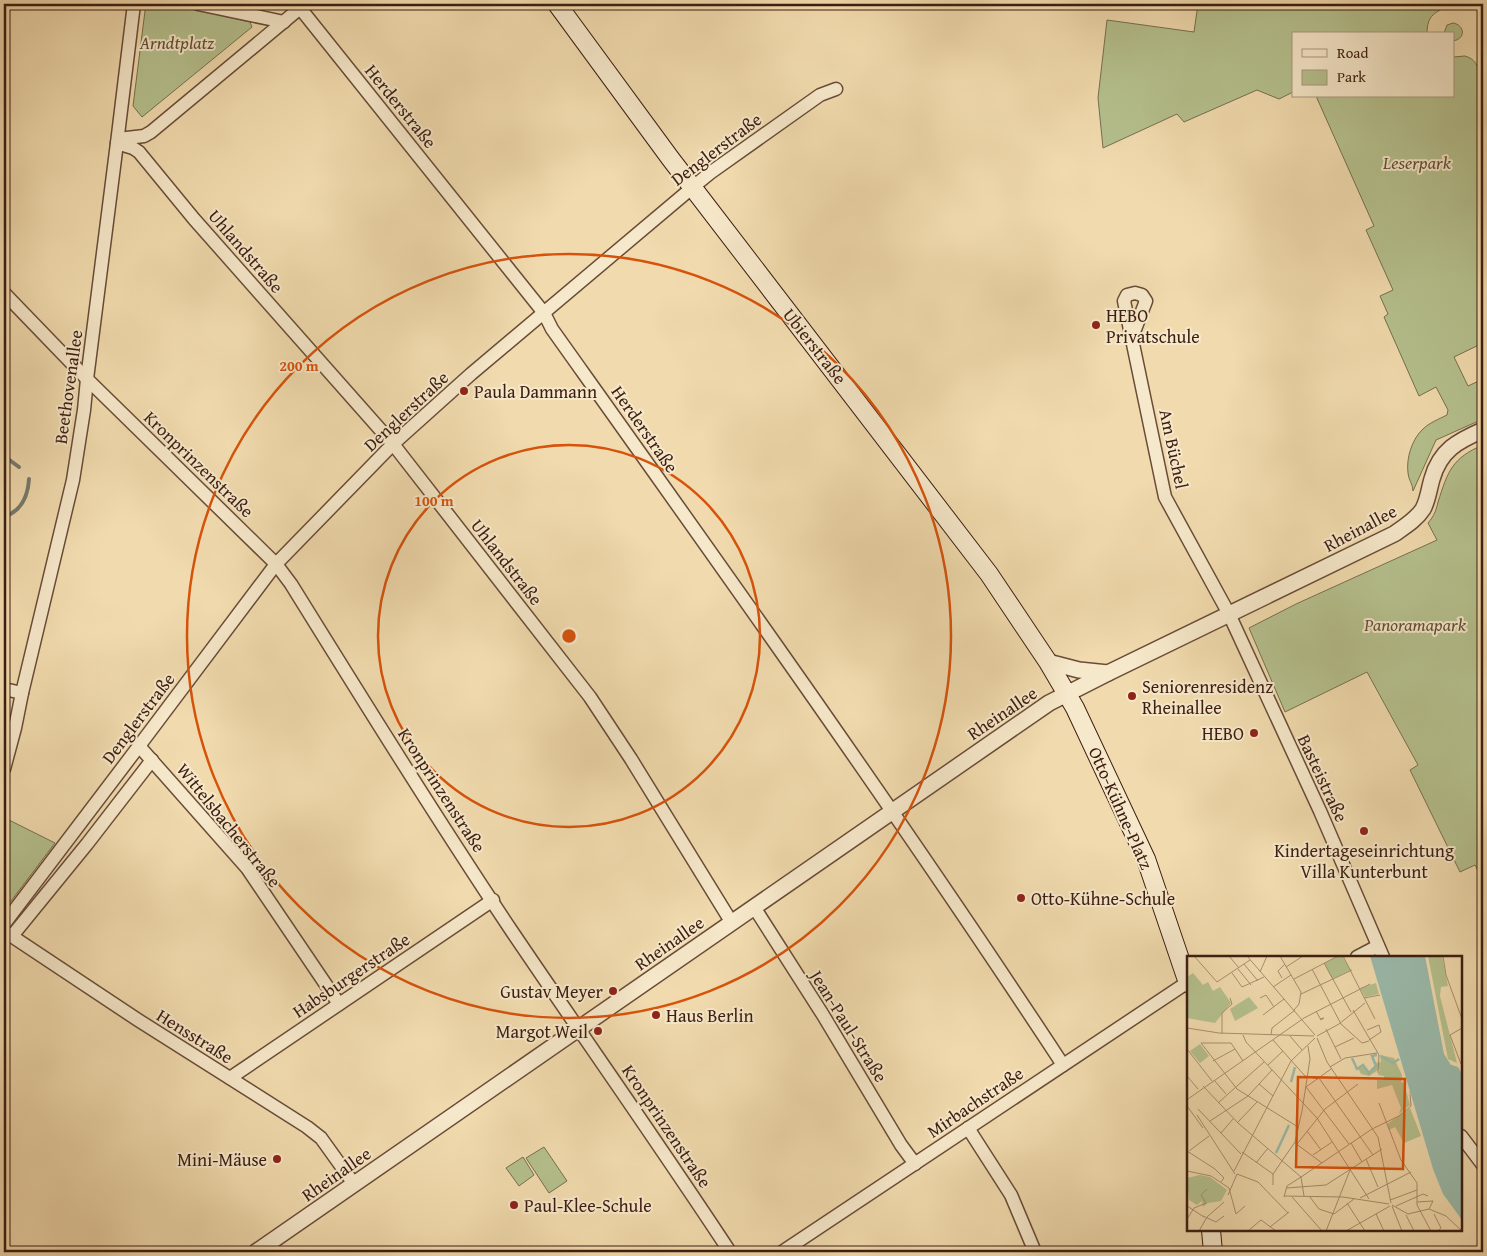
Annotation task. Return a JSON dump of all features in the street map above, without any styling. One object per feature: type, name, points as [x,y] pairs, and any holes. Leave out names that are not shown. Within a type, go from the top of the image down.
[{"type":"main road","name":"Ubierstraße","points":[[557,4],[693,187],[980,561],[1048,662],[1067,694]]},
{"type":"main road","name":"Otto-Kühne-Platz","points":[[1067,694],[1146,859],[1187,979]]},
{"type":"main road","points":[[1212,1231],[1214,1252]]},
{"type":"street","name":"Beethovenallee","points":[[4,769],[72,480],[84,410],[134,4]]},
{"type":"street","points":[[198,4],[284,22]]},
{"type":"street","points":[[117,141],[144,136],[151,132],[302,6]]},
{"type":"street","name":"Herderstraße","points":[[302,6],[544,313],[552,329],[710,550],[892,811]]},
{"type":"street","name":"Denglerstraße","points":[[4,924],[276,564],[393,444],[471,374],[710,173],[820,95],[836,89]]},
{"type":"street","points":[[117,141],[139,152],[144,136]]},
{"type":"street","name":"Uhlandstraße","points":[[139,152],[194,219],[393,444],[590,697],[627,752],[732,923]]},
{"type":"street","name":"Kronprinzenstraße","points":[[4,293],[87,379],[276,564],[291,584],[416,784],[510,928],[668,1158],[730,1252]]},
{"type":"street","name":"Am Büchel","points":[[1132,336],[1165,497],[1229,614]]},
{"type":"street","name":"Rheinallee","points":[[256,1252],[1049,703],[1394,534],[1410,523],[1422,509],[1428,497],[1434,472],[1444,454],[1461,440],[1483,430]]},
{"type":"street","name":"Basteistraße","points":[[1229,614],[1320,812],[1381,952]]},
{"type":"street","points":[[1048,662],[1079,670],[1108,673]]},
{"type":"street","points":[[4,689],[22,693]]},
{"type":"street","name":"Wittelsbacherstraße","points":[[139,746],[247,868],[339,1004]]},
{"type":"street","name":"Denglerstraße","points":[[8,934],[87,844],[152,760]]},
{"type":"street","points":[[892,811],[1063,1065]]},
{"type":"street","points":[[72,834],[87,844]]},
{"type":"street","name":"Habsburgerstraße","points":[[230,1078],[493,900]]},
{"type":"street","name":"Jean-Paul-Straße","points":[[754,907],[901,1145],[915,1164]]},
{"type":"street","name":"Hensstraße","points":[[8,934],[138,1020],[307,1127],[321,1138],[354,1184]]},
{"type":"street","points":[[1362,956],[1381,952]]},
{"type":"street","name":"Mirbachstraße","points":[[782,1252],[1187,983]]},
{"type":"street","points":[[968,1128],[1011,1195],[1035,1252]]},
{"type":"street","points":[[1462,1137],[1483,1165]]},
{"type":"green space","name":"Arndtplatz","points":[[148,4],[172,4],[250,22],[252,27],[142,117],[133,106],[145,11]]},
{"type":"green space","points":[[1198,4],[1449,4],[1433,15],[1427,27],[1427,32],[1292,32],[1292,92],[1279,99],[1257,90],[1184,122],[1177,114],[1103,148],[1098,98],[1107,20],[1194,32]]},
{"type":"green space","points":[[1453,23],[1460,26],[1462,35],[1460,38],[1454,41],[1454,32],[1444,32],[1447,25]]},
{"type":"green space","name":"Leserpark","points":[[1465,56],[1473,60],[1476,63],[1483,84],[1483,343],[1454,357],[1468,386],[1483,379],[1483,419],[1436,440],[1413,491],[1408,475],[1408,467],[1413,443],[1423,429],[1447,415],[1448,410],[1436,387],[1419,396],[1384,317],[1388,314],[1380,296],[1393,290],[1366,230],[1374,226],[1317,98],[1454,98],[1454,57]]},
{"type":"green space","name":"Panoramapark","points":[[1483,445],[1483,880],[1475,865],[1460,872],[1410,770],[1418,765],[1367,672],[1285,712],[1249,628],[1296,604],[1437,540],[1428,523],[1436,511],[1448,474],[1464,455]]},
{"type":"green space","points":[[5,818],[55,843],[11,901],[4,907],[4,825]]},
{"type":"green space","points":[[544,1147],[567,1181],[549,1193],[526,1158]]},
{"type":"green space","points":[[523,1157],[534,1175],[519,1186],[506,1168]]},
{"type":"waterway","points":[[4,456],[19,467]]},
{"type":"waterway","points":[[4,517],[19,507],[27,492],[29,479]]},
{"type":"place","name":"HEBO Privatschule","points":[[1096,325]]},
{"type":"place","name":"Paula Dammann","points":[[464,391]]},
{"type":"place","name":"Seniorenresidenz Rheinallee","points":[[1132,696]]},
{"type":"place","name":"HEBO","points":[[1254,733]]},
{"type":"place","name":"Kindertageseinrichtung Villa Kunterbunt","points":[[1364,831]]},
{"type":"place","name":"Otto-Kühne-Schule","points":[[1021,898]]},
{"type":"place","name":"Gustav Meyer","points":[[613,991]]},
{"type":"place","name":"Haus Berlin","points":[[656,1015]]},
{"type":"place","name":"Margot Weil","points":[[598,1031]]},
{"type":"place","name":"Mini-Mäuse","points":[[277,1159]]},
{"type":"place","name":"Paul-Klee-Schule","points":[[514,1205]]}]
